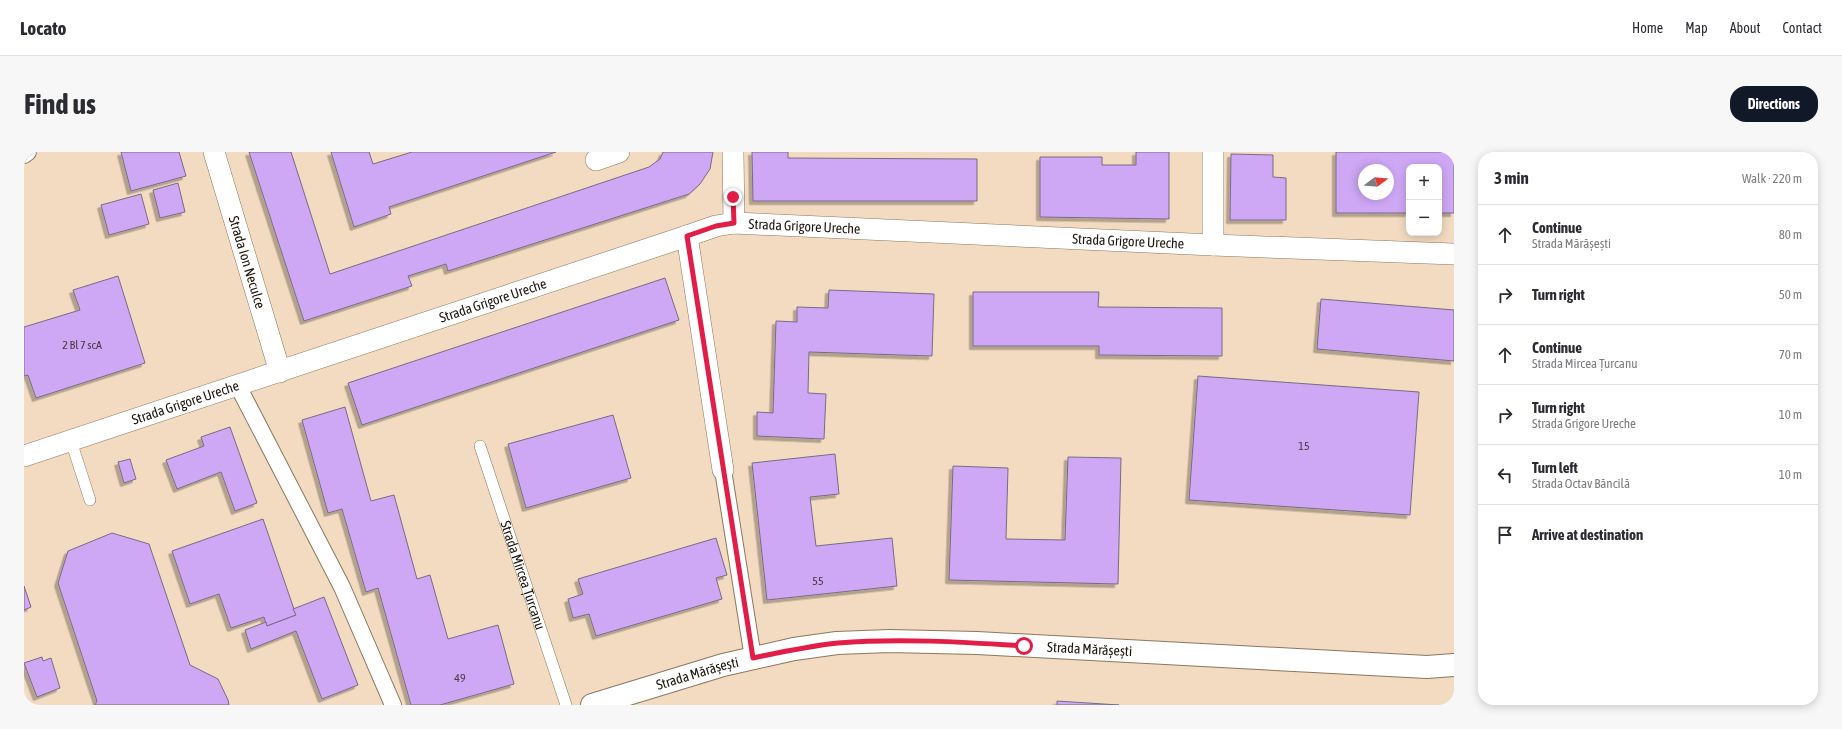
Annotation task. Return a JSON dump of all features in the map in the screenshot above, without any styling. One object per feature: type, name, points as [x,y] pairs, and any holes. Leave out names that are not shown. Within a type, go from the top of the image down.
[{"type":"street","points":[[24,155],[28,152]]},
{"type":"street","name":"Strada Ion Neculce","points":[[214,152],[280,372]]},
{"type":"street","points":[[596,160],[619,152]]},
{"type":"street","points":[[733,152],[734,223]]},
{"type":"street","points":[[1213,152],[1213,245]]},
{"type":"street","name":"Strada Grigore Ureche","points":[[24,456],[716,226],[734,223],[1213,245],[1454,254]]},
{"type":"street","points":[[687,236],[753,658]]},
{"type":"street","points":[[238,386],[342,588],[393,705]]},
{"type":"street","name":"Strada Mărășești","points":[[592,705],[694,674],[753,658],[794,649],[830,644],[889,641],[976,643],[1427,667],[1454,665]]},
{"type":"street","name":"Strada Mărășești","points":[[1427,667],[1454,672]]},
{"type":"lane","points":[[71,441],[90,500]]},
{"type":"lane","name":"Strada Mircea Țurcanu","points":[[480,446],[566,705]]},
{"type":"building","points":[[121,152],[179,152],[186,176],[131,191]]},
{"type":"building","points":[[249,152],[291,152],[330,274],[649,167],[660,159],[663,152],[713,152],[710,169],[700,184],[689,194],[448,271],[446,264],[408,276],[412,286],[304,321]]},
{"type":"building","points":[[331,152],[369,152],[373,164],[412,152],[556,152],[389,207],[391,214],[354,227]]},
{"type":"building","points":[[752,152],[788,152],[788,158],[977,159],[977,201],[753,201]]},
{"type":"building","points":[[1136,152],[1169,152],[1169,219],[1040,217],[1040,157],[1102,157],[1102,165],[1136,165]]},
{"type":"building","points":[[1336,152],[1454,152],[1454,213],[1442,213],[1442,164],[1406,164],[1406,213],[1336,213]]},
{"type":"building","points":[[1231,154],[1273,155],[1273,177],[1286,178],[1286,220],[1230,220]]},
{"type":"building","points":[[178,183],[185,212],[160,218],[153,190]]},
{"type":"building","points":[[141,194],[149,224],[109,235],[101,205]]},
{"type":"building","points":[[118,276],[145,363],[36,398],[28,375],[24,376],[24,327],[80,310],[73,290]]},
{"type":"building","points":[[665,278],[679,320],[362,425],[348,383]]},
{"type":"building","points":[[829,290],[934,294],[932,356],[809,352],[808,393],[826,394],[824,439],[757,436],[757,412],[773,413],[776,321],[797,322],[797,307],[828,308]]},
{"type":"building","points":[[973,292],[1099,292],[1098,307],[1222,308],[1222,356],[1099,355],[1099,346],[973,346]]},
{"type":"building","points":[[1321,299],[1454,310],[1454,361],[1317,349]]},
{"type":"building","points":[[1198,376],[1419,392],[1410,515],[1189,500]]},
{"type":"building","points":[[345,407],[371,501],[394,495],[417,579],[430,575],[448,639],[498,625],[514,684],[440,705],[411,705],[378,588],[366,592],[342,509],[328,513],[302,420]]},
{"type":"building","points":[[613,415],[631,478],[526,508],[508,444]]},
{"type":"building","points":[[230,427],[257,503],[235,511],[221,472],[177,489],[166,460],[204,446],[201,437]]},
{"type":"building","points":[[835,454],[839,494],[810,497],[816,546],[892,538],[897,586],[767,600],[752,463]]},
{"type":"building","points":[[1068,457],[1121,458],[1118,584],[949,580],[953,466],[1008,468],[1006,539],[1065,540]]},
{"type":"building","points":[[130,459],[136,479],[124,483],[118,462]]},
{"type":"building","points":[[263,519],[296,615],[267,626],[264,617],[231,628],[219,594],[190,604],[172,551]]},
{"type":"building","points":[[112,533],[149,544],[190,665],[218,679],[229,705],[95,705],[97,701],[58,583],[68,551]]},
{"type":"building","points":[[716,538],[727,575],[716,578],[722,599],[596,636],[589,614],[573,618],[568,599],[583,594],[578,579]]},
{"type":"building","points":[[24,586],[31,607],[24,610]]},
{"type":"building","points":[[324,597],[358,685],[322,699],[296,631],[251,649],[245,630],[266,622],[267,626],[296,615],[293,609]]},
{"type":"building","points":[[42,657],[43,661],[51,658],[60,688],[37,697],[24,663]]},
{"type":"building","points":[[1057,701],[1119,705],[1057,705]]},
{"type":"route","points":[[733,197],[734,223],[716,226],[687,236],[753,658],[794,649],[837,644],[889,641],[976,643],[1024,646]]}]
